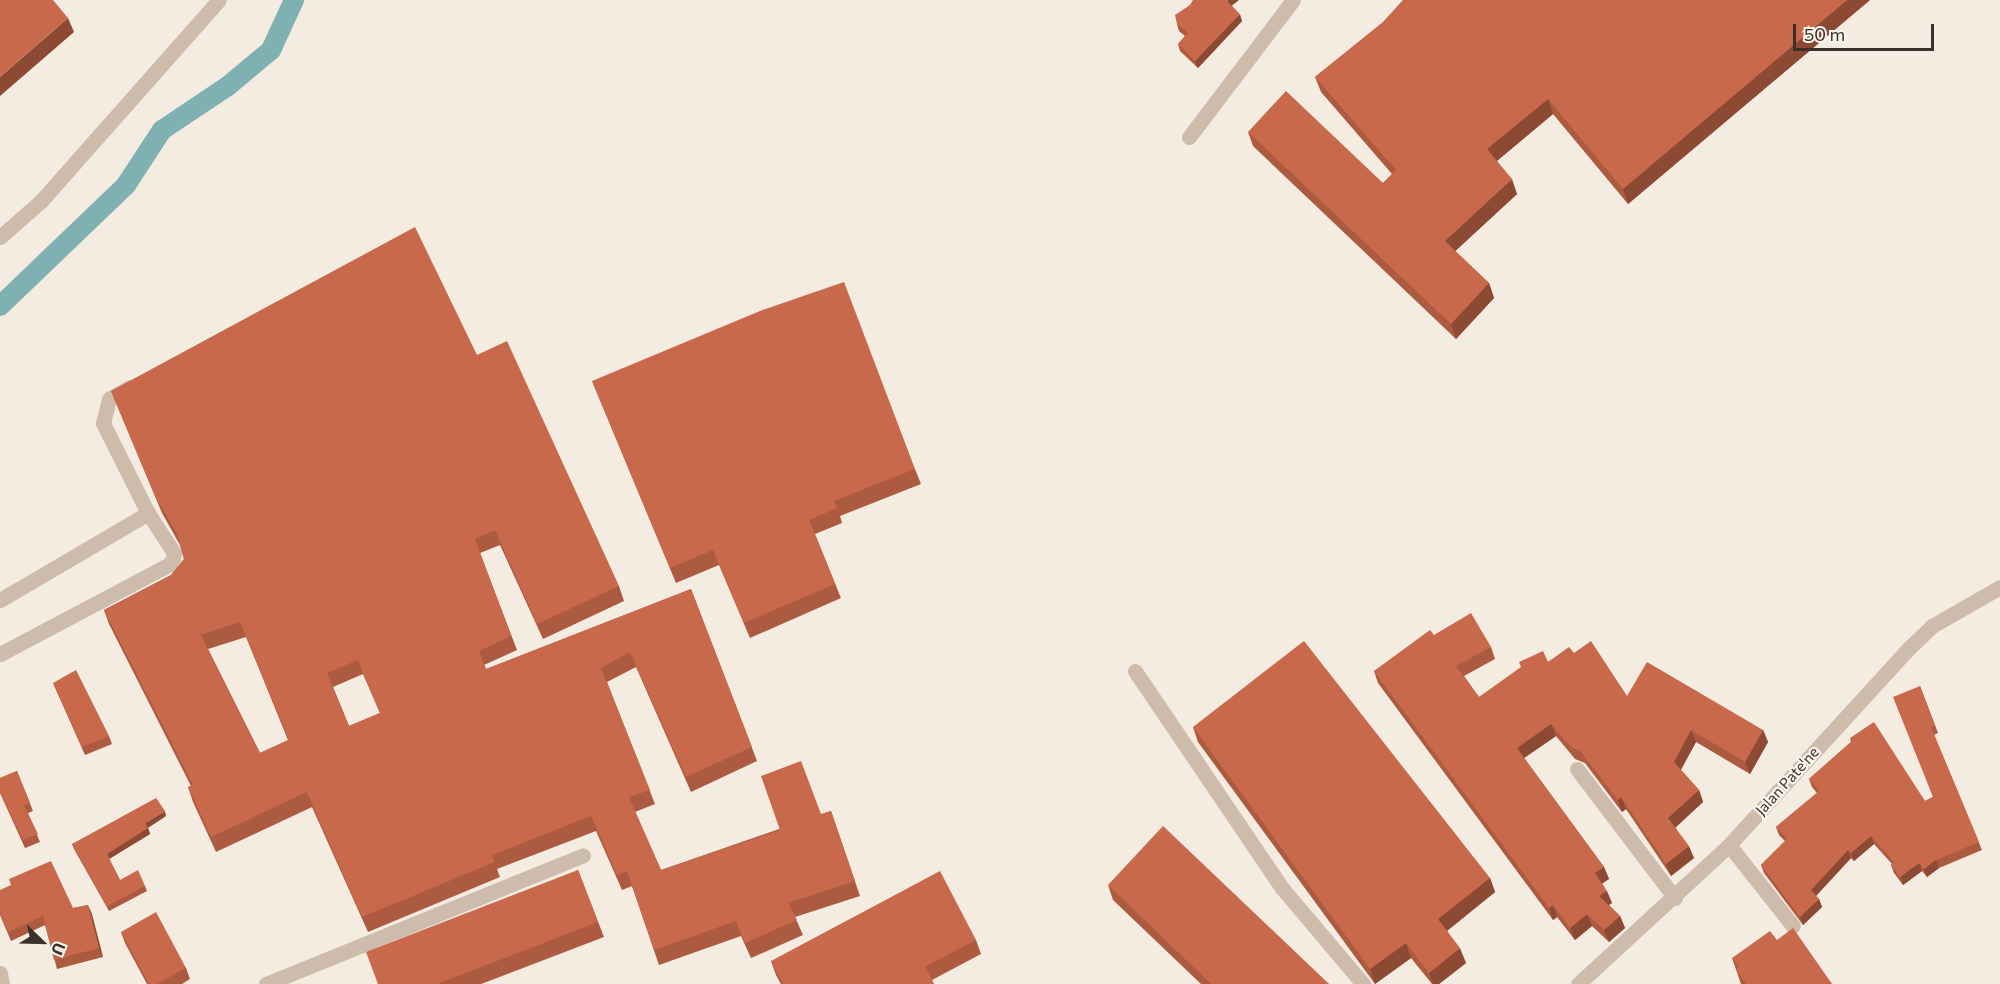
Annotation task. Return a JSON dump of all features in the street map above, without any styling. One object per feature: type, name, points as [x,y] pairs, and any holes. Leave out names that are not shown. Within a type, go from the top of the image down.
[{"type":"street","points":[[0,237],[41,201],[219,0]]},
{"type":"street","points":[[1189,137],[1293,0]]},
{"type":"street","points":[[0,654],[170,564],[174,553],[148,513],[103,423],[109,399],[148,377]]},
{"type":"street","points":[[0,600],[148,513]]},
{"type":"street","name":"Jalan Pate'ne","points":[[1582,983],[1729,845],[1905,652],[1932,626],[2000,587]]},
{"type":"street","points":[[1135,671],[1282,888],[1364,984]]},
{"type":"street","points":[[1577,769],[1675,898]]},
{"type":"street","points":[[1729,845],[1792,926]]},
{"type":"street","points":[[266,984],[583,855]]},
{"type":"street","points":[[0,973],[2,984]]},
{"type":"building","points":[[0,0],[53,0],[68,18],[0,77]]},
{"type":"building","points":[[1193,0],[1228,0],[1240,14],[1195,61],[1178,44],[1188,33],[1177,24],[1175,15],[1190,5]]},
{"type":"building","points":[[1403,0],[1847,0],[1623,189],[1548,99],[1487,149],[1512,179],[1445,241],[1489,283],[1451,324],[1248,132],[1286,91],[1383,183],[1396,170],[1315,77],[1382,23]]},
{"type":"building","points":[[415,227],[477,355],[507,341],[619,586],[537,624],[495,530],[475,539],[511,636],[479,651],[486,669],[691,589],[752,747],[686,777],[630,652],[601,668],[650,790],[629,797],[661,870],[780,830],[761,776],[801,761],[821,814],[831,811],[855,881],[788,903],[797,920],[745,943],[736,921],[654,950],[627,871],[617,875],[591,816],[492,855],[495,862],[362,917],[307,792],[211,837],[188,787],[193,785],[104,610],[171,575],[184,559],[177,534],[156,498],[111,391]],"holes":[[[240,622],[289,740],[260,753],[201,635]],[[358,660],[380,713],[349,726],[327,673]]]},
{"type":"building","points":[[844,282],[915,469],[834,501],[837,508],[809,520],[835,584],[744,623],[713,550],[670,568],[592,381],[760,311]]},
{"type":"building","points":[[1471,613],[1491,647],[1456,666],[1479,697],[1521,667],[1519,662],[1543,651],[1548,662],[1569,647],[1574,653],[1591,641],[1627,696],[1647,662],[1763,730],[1745,762],[1691,730],[1674,762],[1699,790],[1668,818],[1689,846],[1666,864],[1621,797],[1618,800],[1580,751],[1571,747],[1551,724],[1517,748],[1604,867],[1595,873],[1607,891],[1599,896],[1620,916],[1604,930],[1587,914],[1570,928],[1553,905],[1549,908],[1374,671],[1430,630],[1434,635]]},
{"type":"building","points":[[1304,641],[1490,878],[1438,919],[1460,948],[1429,973],[1406,943],[1370,969],[1193,727]]},
{"type":"building","points":[[76,670],[109,736],[82,747],[53,683]]},
{"type":"building","points":[[1920,686],[1935,725],[1931,727],[1979,842],[1936,860],[1924,869],[1919,863],[1900,877],[1891,865],[1894,862],[1871,836],[1851,853],[1848,850],[1811,890],[1819,899],[1800,917],[1761,865],[1787,839],[1776,827],[1819,791],[1809,779],[1852,741],[1850,738],[1874,722],[1925,801],[1933,797],[1893,697]]},
{"type":"building","points":[[17,771],[30,803],[24,806],[38,834],[23,840],[0,792],[0,778]]},
{"type":"building","points":[[156,798],[165,811],[145,823],[148,828],[107,854],[120,880],[138,870],[145,886],[107,906],[72,844]]},
{"type":"building","points":[[1163,826],[1329,984],[1211,984],[1108,885]]},
{"type":"building","points":[[51,861],[73,908],[88,905],[99,948],[54,960],[43,916],[8,932],[0,913],[0,890],[11,885],[9,879]]},
{"type":"building","points":[[578,870],[598,922],[437,984],[378,984],[366,952]]},
{"type":"building","points":[[940,871],[976,940],[925,967],[934,984],[783,984],[771,961]]},
{"type":"building","points":[[156,912],[186,968],[157,984],[149,984],[121,932]]},
{"type":"building","points":[[1793,928],[1832,984],[1746,984],[1736,969],[1739,967],[1732,958],[1770,931],[1777,940]]},
{"type":"waterway","points":[[0,306],[126,185],[162,130],[228,86],[271,50],[294,0]]}]
